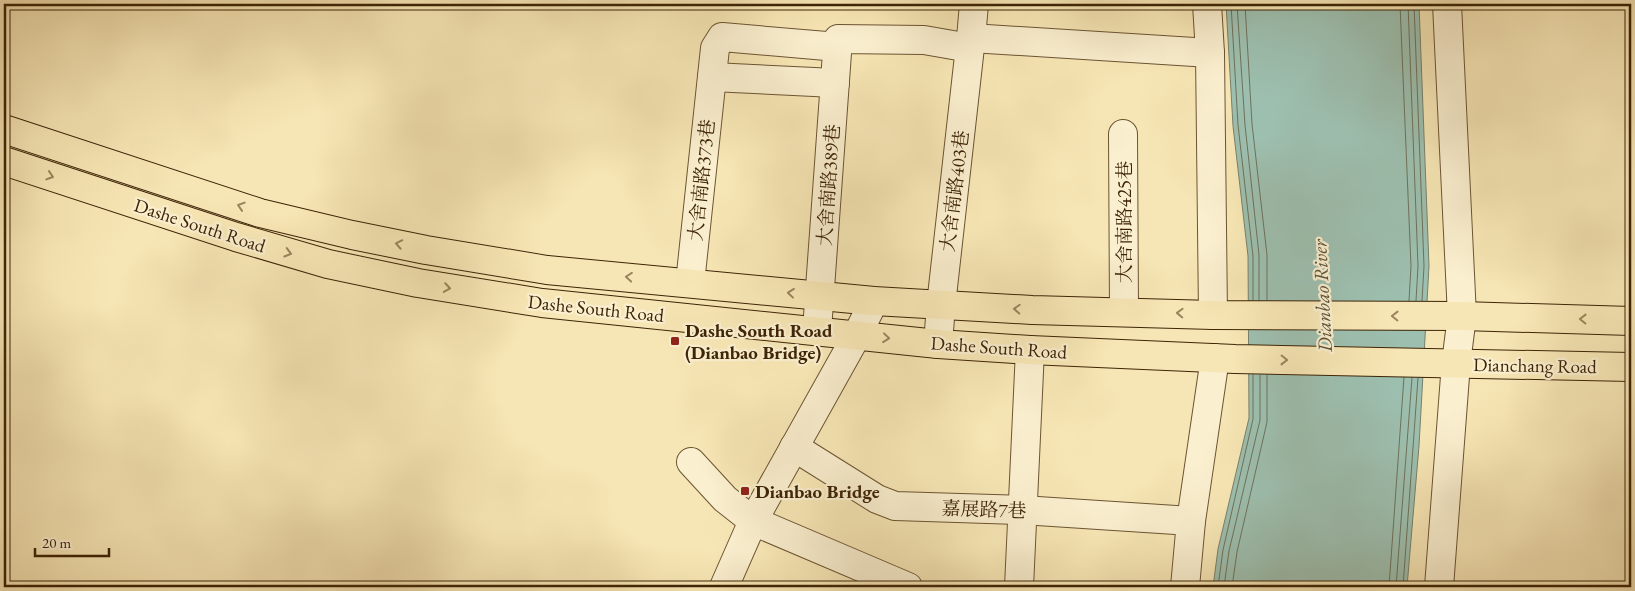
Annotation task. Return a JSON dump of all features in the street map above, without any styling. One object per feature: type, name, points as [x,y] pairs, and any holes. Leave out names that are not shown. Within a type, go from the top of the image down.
[{"type":"main road","name":"Dashe South Road","points":[[4,129],[260,213],[426,250],[547,270],[874,301],[1032,310],[1221,314]]},
{"type":"main road","name":"Dashe South Road","points":[[4,161],[254,243],[328,264],[418,283],[542,303],[938,344],[1225,359]]},
{"type":"main road","points":[[1221,314],[1631,321]]},
{"type":"main road","points":[[1225,359],[1447,363]]},
{"type":"main road","name":"Dianchang Road","points":[[1447,363],[1631,367]]},
{"type":"street","name":"大舍南路403巷","points":[[938,344],[974,4]]},
{"type":"street","points":[[1207,4],[1221,314]]},
{"type":"street","points":[[1439,587],[1447,363],[1453,317],[1447,4]]},
{"type":"street","name":"大舍南路373巷","points":[[690,283],[715,48],[722,37],[838,43]]},
{"type":"street","points":[[838,43],[924,40],[1210,53]]},
{"type":"street","name":"大舍南路389巷","points":[[817,330],[838,43]]},
{"type":"street","points":[[712,77],[836,83]]},
{"type":"street","name":"大舍南路425巷","points":[[1123,134],[1124,311]]},
{"type":"street","points":[[724,587],[753,521],[874,301]]},
{"type":"street","points":[[1019,587],[1030,350]]},
{"type":"street","points":[[1185,587],[1191,521],[1225,359]]},
{"type":"street","name":"嘉展路7巷","points":[[794,447],[877,499],[895,506],[1022,510],[1191,521]]},
{"type":"street","points":[[691,462],[725,499],[753,521],[908,587]]},
{"type":"water","name":"Dianbao River","points":[[1226,4],[1419,4],[1429,266],[1419,446],[1407,587],[1213,587],[1218,549],[1249,418],[1248,256],[1233,126]]},
{"type":"place","name":"Dashe South Road (Dianbao Bridge)","points":[[675,341]]},
{"type":"place","name":"Dianbao Bridge","points":[[745,491]]}]
